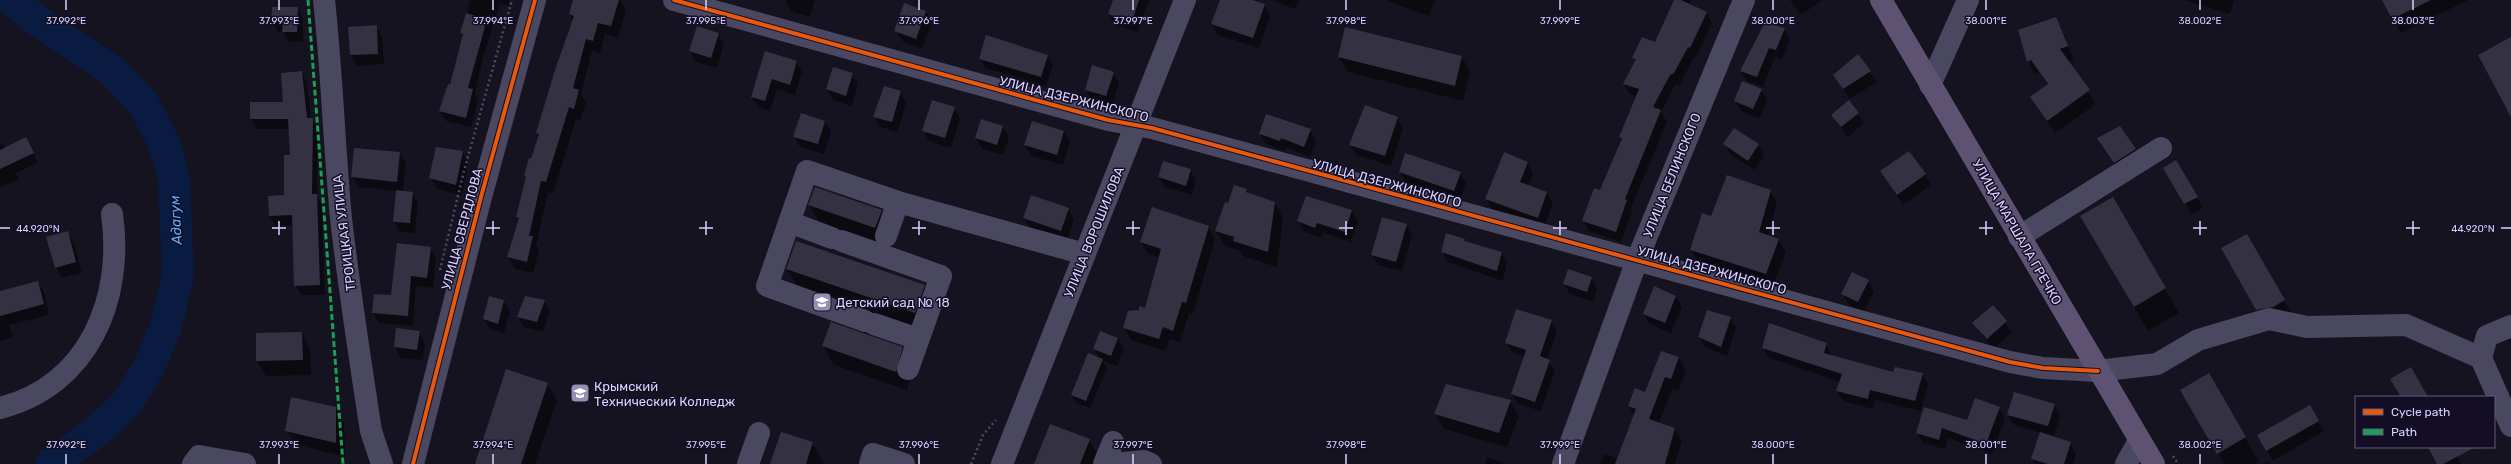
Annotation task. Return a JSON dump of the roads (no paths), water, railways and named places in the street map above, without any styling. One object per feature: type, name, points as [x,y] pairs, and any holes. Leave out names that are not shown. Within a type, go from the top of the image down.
[{"type":"main road","name":"УЛИЦА МАРШАЛА ГРЕЧКО","points":[[1881,0],[2139,441],[2154,464]]},
{"type":"street","name":"ТРОИЦКАЯ УЛИЦА","points":[[324,0],[331,61],[332,109],[341,219],[371,432],[382,464]]},
{"type":"street","name":"УЛИЦА СВЕРДЛОВА","points":[[413,464],[481,197],[535,0]]},
{"type":"street","name":"УЛИЦА ДЗЕРЖИНСКОГО","points":[[674,0],[1108,120],[1136,126],[1637,260],[2010,362],[2043,368],[2098,371],[2157,364],[2198,340],[2269,319],[2307,327],[2406,325],[2481,358]]},
{"type":"street","name":"УЛИЦА ВОРОШИЛОВА","points":[[1002,464],[1185,0]]},
{"type":"street","name":"УЛИЦА БЕЛИНСКОГО","points":[[1562,464],[1637,260],[1744,0]]},
{"type":"street","points":[[1930,85],[1968,0]]},
{"type":"street","points":[[2019,237],[2161,148]]},
{"type":"street","points":[[918,339],[767,286],[807,171],[898,202],[1085,254]]},
{"type":"street","points":[[886,236],[898,202]]},
{"type":"street","points":[[0,408],[50,386],[77,362],[90,343],[107,300],[114,273],[116,240],[112,214]]},
{"type":"street","points":[[789,222],[940,276],[908,369]]},
{"type":"street","points":[[2511,326],[2487,336],[2481,358],[2511,426]]},
{"type":"street","points":[[748,464],[759,433]]},
{"type":"street","points":[[2126,464],[2139,441]]},
{"type":"street","points":[[1104,464],[1113,442]]},
{"type":"street","points":[[870,464],[873,454],[904,464]]},
{"type":"street","points":[[194,464],[199,456],[245,464]]},
{"type":"street","points":[[1113,464],[1144,461],[1152,464]]},
{"type":"waterway","name":"Адагум","points":[[12,0],[39,22],[111,70],[143,103],[164,143],[174,180],[178,275],[166,327],[149,367],[127,403],[97,431],[51,464]]},
{"type":"place","name":"Детский сад № 18","points":[[822,302]]},
{"type":"place","name":"Крымский Технический Колледж","points":[[580,393]]}]
